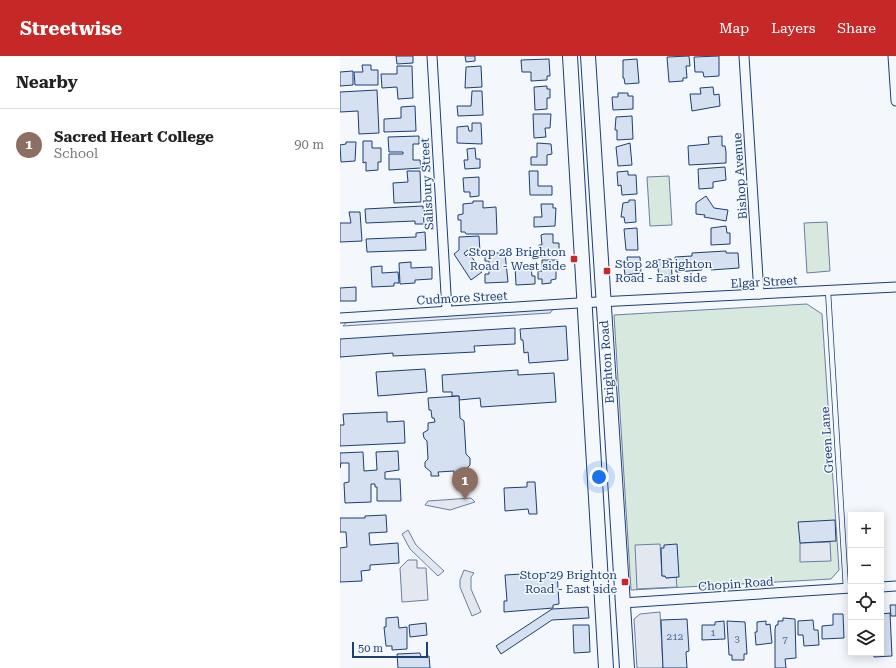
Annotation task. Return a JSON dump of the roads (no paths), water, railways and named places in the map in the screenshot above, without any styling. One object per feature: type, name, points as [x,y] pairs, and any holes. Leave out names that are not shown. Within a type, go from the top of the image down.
[{"type":"main road","name":"Brighton Road","points":[[570,56],[606,668]]},
{"type":"main road","name":"Brighton Road","points":[[588,56],[627,668]]},
{"type":"street","name":"Salisbury Street","points":[[432,56],[447,311]]},
{"type":"street","name":"Bishop Avenue","points":[[744,56],[760,294]]},
{"type":"street","points":[[893,56],[896,101]]},
{"type":"street","name":"Elgar Street","points":[[584,303],[896,287]]},
{"type":"street","name":"Cudmore Street","points":[[340,318],[584,303]]},
{"type":"street","points":[[884,587],[896,586]]},
{"type":"street","name":"Chopin Road","points":[[622,603],[848,589]]},
{"type":"lane","name":"Green Lane","points":[[828,291],[849,584]]},
{"type":"place","name":"Stop 28 Brighton Road - West side","points":[[574,259]]},
{"type":"place","name":"Stop 28 Brighton Road - East side","points":[[607,271]]},
{"type":"place","name":"Sacred Heart College","points":[[465,500]]},
{"type":"place","name":"Stop 29 Brighton Road - East side","points":[[625,582]]}]
